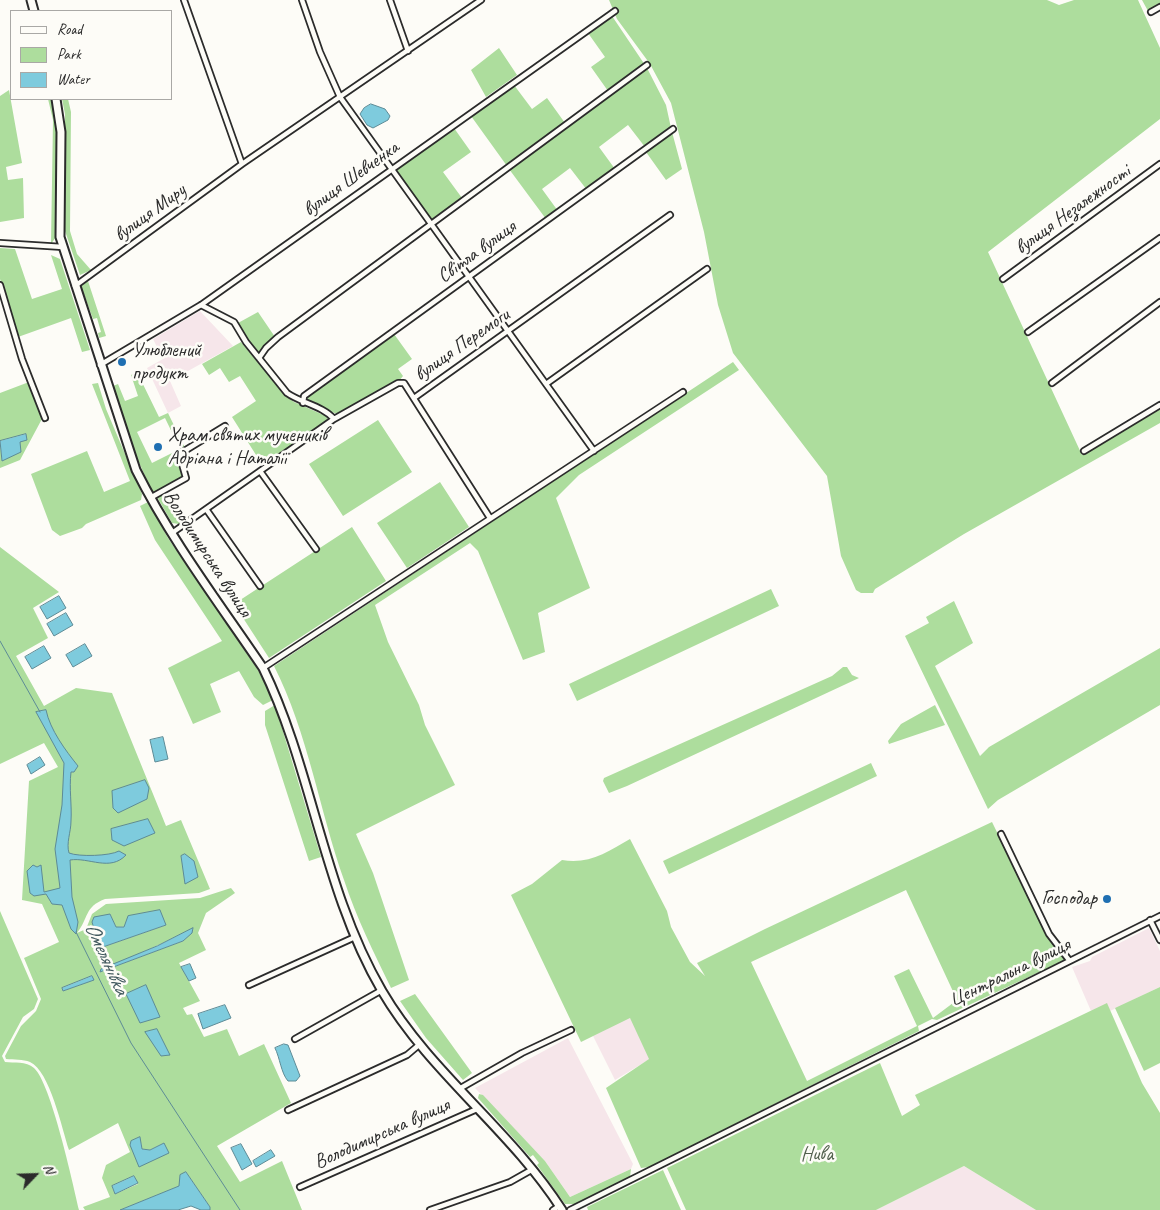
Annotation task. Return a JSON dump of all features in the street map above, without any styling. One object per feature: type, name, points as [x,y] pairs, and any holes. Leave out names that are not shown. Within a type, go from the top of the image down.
[{"type":"main road","name":"Володимирська вулиця","points":[[56,100],[61,132],[59,215],[63,247],[125,441],[150,498],[263,668],[279,702],[333,878],[355,937],[382,990],[420,1044],[532,1169],[558,1209]]},
{"type":"street","points":[[184,0],[242,164]]},
{"type":"street","points":[[302,0],[320,52],[340,97],[594,451]]},
{"type":"street","points":[[390,0],[408,51]]},
{"type":"street","name":"вулиця Миру","points":[[75,286],[242,164],[481,0]]},
{"type":"street","points":[[1151,12],[1160,7]]},
{"type":"street","name":"вулиця Шевченка","points":[[100,365],[202,305],[615,11]]},
{"type":"street","points":[[259,358],[266,348],[278,337],[648,65]]},
{"type":"street","name":"Світла вулиця","points":[[303,403],[304,396],[673,129]]},
{"type":"street","name":"вулиця Незалежності","points":[[1003,280],[1160,164]]},
{"type":"street","name":"вулиця Перемоги","points":[[172,533],[334,419],[398,383],[404,383],[414,398],[670,215]]},
{"type":"street","points":[[1028,332],[1160,238]]},
{"type":"street","points":[[0,243],[63,247]]},
{"type":"street","points":[[546,384],[707,269]]},
{"type":"street","points":[[0,285],[22,359],[45,418]]},
{"type":"street","points":[[1052,383],[1160,302]]},
{"type":"street","points":[[202,305],[234,322],[246,342],[287,393],[303,403],[329,414],[334,419]]},
{"type":"street","points":[[263,668],[684,392]]},
{"type":"street","points":[[414,398],[490,518]]},
{"type":"street","points":[[1084,451],[1160,405]]},
{"type":"street","points":[[150,498],[186,478],[180,457],[181,453],[225,426]]},
{"type":"street","points":[[260,471],[316,549]]},
{"type":"street","points":[[206,509],[260,586]]},
{"type":"street","points":[[1001,834],[1049,934],[1069,960]]},
{"type":"street","name":"Центральна вулиця","points":[[570,1210],[1160,916]]},
{"type":"street","points":[[1150,920],[1160,940]]},
{"type":"street","points":[[249,985],[355,937]]},
{"type":"street","points":[[295,1039],[382,990]]},
{"type":"street","points":[[459,1089],[522,1053],[571,1030]]},
{"type":"street","points":[[288,1110],[407,1055],[420,1044]]},
{"type":"street","name":"Володимирська вулиця","points":[[300,1187],[478,1109]]},
{"type":"street","points":[[430,1210],[510,1182],[532,1169]]},
{"type":"shaded area","points":[[200,311],[233,346],[170,381],[181,406],[168,413],[147,368],[163,359],[153,339]]},
{"type":"shaded area","points":[[1149,928],[1160,951],[1160,987],[1110,1011],[1107,1004],[1091,1011],[1072,967],[1090,961],[1092,957]]},
{"type":"shaded area","points":[[630,1017],[650,1059],[615,1080],[593,1036]]},
{"type":"shaded area","points":[[568,1038],[633,1164],[631,1169],[570,1197],[545,1161],[475,1088]]},
{"type":"shaded area","points":[[964,1166],[1036,1210],[876,1210]]},
{"type":"green space","points":[[609,0],[1047,0],[1059,5],[1074,0],[1138,0],[1160,48],[1160,119],[988,252],[1082,455],[1160,408],[1160,423],[964,534],[875,589],[873,593],[861,593],[856,590],[841,556],[827,476],[733,353],[718,305],[704,232],[671,103],[650,64],[617,19]]},
{"type":"green space","points":[[1142,0],[1160,0],[1160,5],[1148,11]]},
{"type":"green space","points":[[612,16],[645,65],[608,91],[591,67],[605,57],[588,33]]},
{"type":"green space","points":[[499,48],[517,75],[486,97],[471,70]]},
{"type":"green space","points":[[647,68],[666,105],[671,128],[645,147],[628,125],[599,147],[615,169],[587,190],[570,168],[542,189],[558,211],[546,219],[509,169]]},
{"type":"green space","points":[[514,85],[532,109],[547,98],[565,123],[507,166],[471,116]]},
{"type":"green space","points":[[9,90],[22,163],[6,167],[8,180],[23,178],[24,218],[0,222],[0,96]]},
{"type":"green space","points":[[48,100],[53,100],[58,151],[56,237],[51,244],[53,120]]},
{"type":"green space","points":[[62,100],[68,100],[71,112],[70,231],[77,254],[91,270],[80,275],[65,231],[65,114]]},
{"type":"green space","points":[[454,128],[471,152],[443,172],[462,198],[432,220],[395,169]]},
{"type":"green space","points":[[672,132],[682,169],[666,180],[646,152]]},
{"type":"green space","points":[[0,248],[15,249],[32,299],[62,289],[51,255],[60,259],[90,350],[82,352],[71,318],[18,337],[0,279]]},
{"type":"green space","points":[[88,281],[106,336],[99,338],[98,333],[101,332],[97,318],[93,319],[81,286]]},
{"type":"green space","points":[[258,312],[275,337],[259,353],[248,341],[238,323]]},
{"type":"green space","points":[[394,334],[412,359],[398,369],[403,376],[399,381],[337,414],[305,402],[306,398]]},
{"type":"green space","points":[[241,342],[285,395],[294,402],[326,416],[328,420],[263,466],[232,417],[256,401],[240,376],[229,382],[220,368],[209,375],[202,364]]},
{"type":"green space","points":[[733,362],[739,370],[579,475],[556,498],[590,588],[538,613],[545,652],[523,660],[478,551],[470,543],[375,605],[388,642],[419,705],[425,725],[455,785],[356,834],[373,873],[409,980],[391,988],[354,908],[335,853],[296,718],[274,666]]},
{"type":"green space","points":[[137,372],[159,417],[168,413],[185,448],[179,452],[185,477],[153,494],[129,440],[113,386],[118,384],[125,401],[138,396],[131,375]],"holes":[[[165,418],[180,449],[152,463],[137,432]]]},
{"type":"green space","points":[[29,382],[43,417],[20,460],[0,468],[0,442],[2,461],[26,434],[0,441],[0,393]]},
{"type":"green space","points":[[98,383],[106,409],[142,494],[141,500],[86,524],[82,528],[60,536],[52,530],[31,474],[87,451],[104,492],[130,481],[92,384]]},
{"type":"green space","points":[[378,420],[412,472],[343,516],[309,464]]},
{"type":"green space","points":[[440,482],[469,527],[407,568],[377,523]]},
{"type":"green space","points":[[162,494],[175,517],[183,513],[186,519],[179,524],[172,523],[157,497]]},
{"type":"green space","points":[[148,502],[168,538],[258,670],[273,700],[263,705],[254,697],[239,671],[210,684],[221,712],[193,724],[168,668],[222,641],[155,540],[140,506]]},
{"type":"green space","points":[[352,527],[386,581],[269,658],[234,604]]},
{"type":"green space","points":[[0,547],[59,592],[33,608],[48,638],[16,656],[44,706],[76,688],[112,693],[166,826],[181,820],[210,889],[199,893],[105,899],[90,909],[77,933],[86,929],[92,914],[106,904],[200,898],[231,888],[235,893],[206,913],[198,933],[206,950],[179,963],[200,1001],[183,1008],[187,1015],[192,1014],[204,1037],[227,1029],[239,1056],[264,1044],[291,1103],[217,1146],[240,1182],[282,1161],[302,1210],[210,1210],[210,1207],[186,1172],[180,1186],[120,1210],[85,1210],[83,1207],[110,1197],[102,1178],[106,1165],[130,1152],[118,1123],[69,1150],[44,1077],[30,1062],[6,1059],[5,1056],[21,1026],[36,1011],[41,999],[24,958],[59,942],[42,904],[22,900],[29,781],[58,767],[44,743],[0,764]],"holes":[[[110,914],[116,927],[166,925],[100,948]],[[193,929],[183,941],[100,972]],[[92,976],[93,980],[63,991],[62,988]],[[141,1143],[142,1149],[150,1150],[164,1143],[139,1167]],[[134,1176],[138,1184],[115,1194],[112,1186]]]},
{"type":"green space","points":[[771,589],[779,606],[577,701],[569,684]]},
{"type":"green space","points":[[954,601],[973,643],[935,666],[980,756],[989,747],[1160,648],[1160,705],[998,800],[988,809],[905,636],[929,623],[926,617]]},
{"type":"green space","points":[[843,667],[847,667],[852,675],[859,678],[609,793],[603,781],[604,778],[832,676]]},
{"type":"green space","points":[[275,705],[321,857],[309,861],[265,725],[265,711]]},
{"type":"green space","points":[[935,705],[945,725],[889,744],[888,741],[901,724]]},
{"type":"green space","points":[[871,763],[877,776],[669,874],[663,861]]},
{"type":"green space","points":[[992,822],[1047,934],[1065,955],[1065,960],[937,1020],[932,1019],[918,1026],[919,1031],[650,1167],[641,1168],[606,1088],[649,1059],[630,1018],[581,1042],[511,895],[532,884],[562,860],[580,861],[589,859],[606,853],[630,839],[667,911],[671,927],[690,962],[705,976],[697,963]],"holes":[[[906,890],[957,1000],[933,1018],[909,969],[894,976],[917,1026],[807,1081],[751,962]]]},
{"type":"green space","points":[[0,911],[38,999],[34,1009],[23,1017],[2,1056],[5,1062],[24,1063],[31,1066],[41,1077],[61,1135],[79,1210],[0,1210]]},
{"type":"green space","points":[[1160,987],[1160,1063],[1144,1071],[1115,1008]]},
{"type":"green space","points":[[415,994],[472,1073],[463,1080],[426,1038],[400,1001]]},
{"type":"green space","name":"Нива","points":[[1107,1003],[1142,1083],[1160,1113],[1160,1210],[1036,1210],[964,1166],[876,1210],[686,1210],[667,1168],[880,1063],[902,1116],[920,1105],[915,1095]]},
{"type":"green space","points":[[479,1094],[483,1095],[545,1161],[570,1197],[631,1169],[630,1177],[578,1204],[565,1204],[537,1165],[539,1163],[533,1155],[530,1157],[478,1098]]},
{"type":"green space","points":[[663,1170],[681,1210],[588,1210],[587,1207]]},
{"type":"water","points":[[371,104],[385,109],[390,116],[388,120],[373,128],[367,125],[360,114],[364,108]]},
{"type":"water","points":[[26,434],[27,440],[20,442],[21,452],[2,461],[0,441]]},
{"type":"water","points":[[59,596],[66,608],[47,619],[40,607]]},
{"type":"water","points":[[66,613],[73,625],[54,636],[47,624]]},
{"type":"water","points":[[85,644],[92,656],[73,667],[66,655]]},
{"type":"water","points":[[44,646],[51,658],[32,669],[25,657]]},
{"type":"water","points":[[46,710],[55,733],[78,766],[74,772],[71,772],[69,853],[94,855],[119,851],[126,855],[113,863],[70,860],[72,897],[78,922],[76,934],[71,929],[62,905],[52,904],[46,894],[34,896],[30,893],[27,871],[33,865],[37,867],[41,865],[44,892],[60,888],[55,849],[62,805],[64,763],[36,712]]},
{"type":"water","points":[[163,737],[168,759],[155,762],[150,740]]},
{"type":"water","points":[[40,757],[45,765],[31,774],[27,765]]},
{"type":"water","points":[[145,780],[149,788],[147,799],[118,813],[113,808],[112,791]]},
{"type":"water","points":[[148,819],[155,833],[124,846],[112,840],[111,829]]},
{"type":"water","points":[[185,854],[194,861],[198,877],[185,884],[181,856]]},
{"type":"water","points":[[160,910],[166,925],[100,948],[92,922],[94,917],[110,914],[116,927],[124,927],[128,916]]},
{"type":"water","points":[[193,928],[192,933],[183,941],[100,972],[101,969],[157,946]]},
{"type":"water","points":[[190,964],[196,978],[189,981],[181,967]]},
{"type":"water","points":[[92,976],[94,980],[63,991],[62,988]]},
{"type":"water","points":[[146,985],[160,1017],[140,1023],[126,994]]},
{"type":"water","points":[[225,1005],[231,1018],[203,1029],[198,1014]]},
{"type":"water","points":[[157,1029],[170,1055],[161,1056],[145,1032]]},
{"type":"water","points":[[284,1044],[288,1045],[300,1076],[296,1081],[288,1081],[282,1070],[275,1048]]},
{"type":"water","points":[[140,1137],[142,1149],[150,1150],[164,1143],[169,1153],[139,1167],[130,1145],[131,1141]]},
{"type":"water","points":[[241,1144],[252,1164],[242,1170],[231,1148]]},
{"type":"water","points":[[271,1150],[275,1156],[256,1167],[253,1161]]},
{"type":"water","points":[[186,1172],[210,1207],[210,1210],[201,1210],[191,1206],[178,1210],[120,1210],[179,1186],[180,1175]]},
{"type":"water","points":[[134,1176],[138,1183],[115,1194],[112,1186]]},
{"type":"waterway","name":"Омелянівка","points":[[0,641],[40,712]]},
{"type":"waterway","name":"Омелянівка","points":[[76,932],[131,1043],[240,1210]]},
{"type":"place","name":"Улюблений продукт","points":[[122,362]]},
{"type":"place","name":"Храм святих мучеників Адріана і Наталії","points":[[158,447]]},
{"type":"place","name":"Господар","points":[[1107,899]]}]
